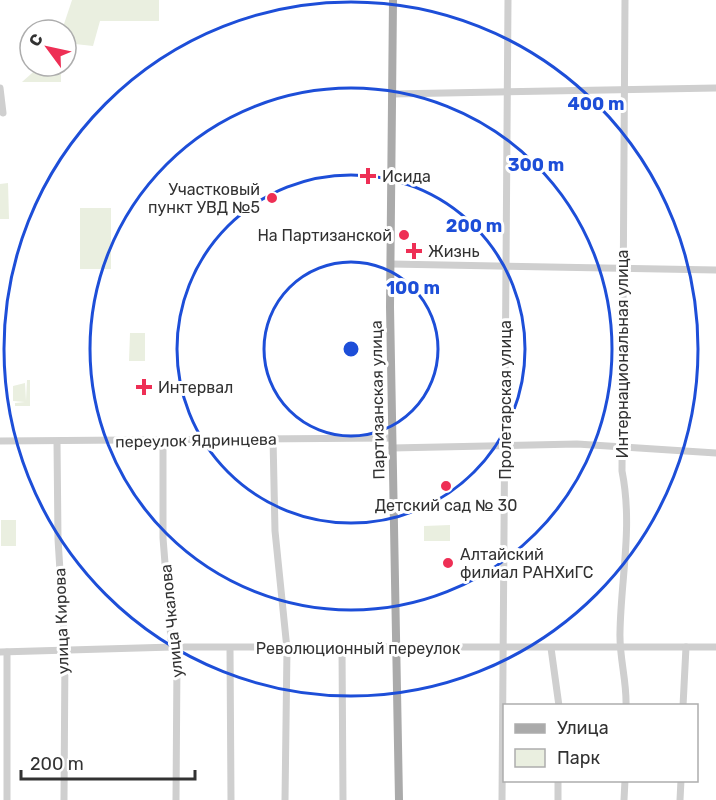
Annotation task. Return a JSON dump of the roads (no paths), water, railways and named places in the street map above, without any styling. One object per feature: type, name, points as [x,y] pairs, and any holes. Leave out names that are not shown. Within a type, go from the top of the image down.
[{"type":"main road","name":"Партизанская улица","points":[[393,0],[392,448],[399,800]]},
{"type":"street","name":"Пролетарская улица","points":[[502,800],[508,0]]},
{"type":"street","name":"Интернациональная улица","points":[[625,0],[622,446],[628,522],[627,558],[621,589],[620,647],[625,677],[626,704]]},
{"type":"street","points":[[0,88],[3,113]]},
{"type":"street","points":[[392,94],[716,88]]},
{"type":"street","points":[[391,264],[716,270]]},
{"type":"street","points":[[273,438],[275,531],[287,649],[285,800]]},
{"type":"street","name":"переулок Ядринцева","points":[[0,441],[163,442],[273,438],[392,438]]},
{"type":"street","name":"улица Кирова","points":[[57,442],[57,539],[65,651],[64,800]]},
{"type":"street","name":"улица Чкалова","points":[[163,442],[163,538],[173,647],[177,660],[176,800]]},
{"type":"street","points":[[392,448],[525,444],[622,446],[716,453]]},
{"type":"street","name":"Революционный переулок","points":[[4,652],[173,647],[287,649],[716,647]]},
{"type":"street","points":[[683,704],[686,647]]},
{"type":"street","points":[[230,648],[231,800]]},
{"type":"street","points":[[342,648],[343,800]]},
{"type":"street","points":[[551,648],[559,704]]},
{"type":"street","points":[[4,652],[7,800]]},
{"type":"street","points":[[558,782],[558,800]]},
{"type":"street","points":[[624,800],[625,782]]},
{"type":"street","points":[[680,800],[681,782]]},
{"type":"place","name":"Исида","points":[[368,176]]},
{"type":"place","name":"Участковый пункт УВД №5","points":[[272,198]]},
{"type":"place","name":"На Партизанской","points":[[404,235]]},
{"type":"place","name":"Жизнь","points":[[414,251]]},
{"type":"place","name":"Интервал","points":[[144,387]]},
{"type":"place","name":"Детский сад № 30","points":[[446,486]]},
{"type":"place","name":"Алтайский филиал РАНХиГС","points":[[448,563]]}]
